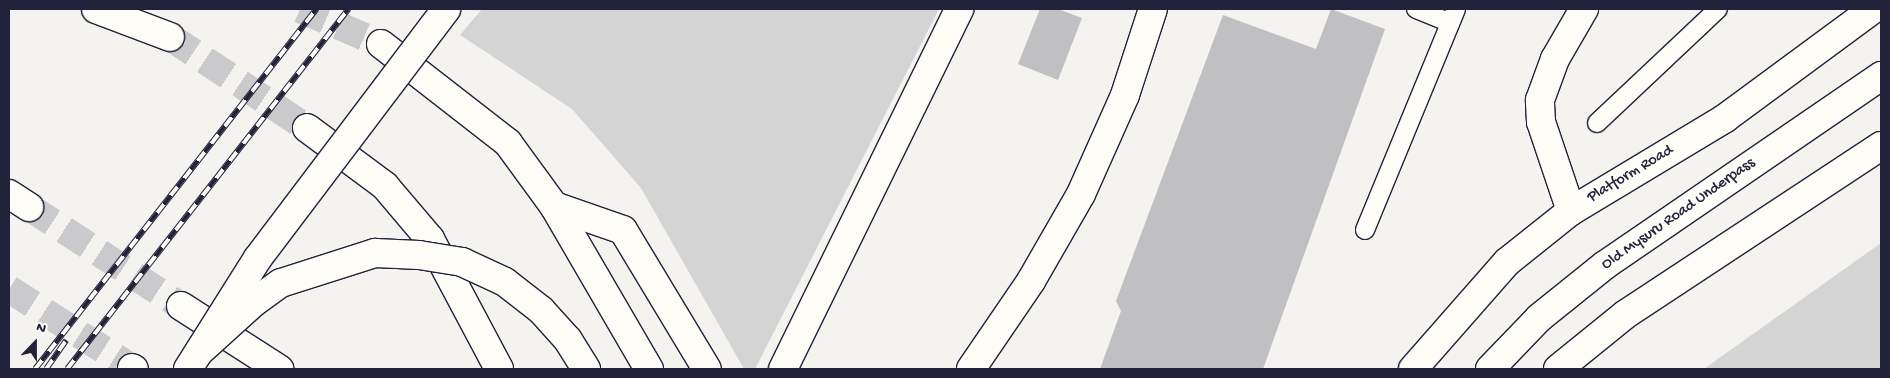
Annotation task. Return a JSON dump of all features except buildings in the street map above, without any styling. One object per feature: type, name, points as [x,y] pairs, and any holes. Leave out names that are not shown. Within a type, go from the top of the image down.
[{"type":"main road","points":[[96,9],[170,37]]},
{"type":"main road","points":[[193,361],[258,258],[446,9]]},
{"type":"main road","points":[[783,369],[959,9]]},
{"type":"main road","points":[[971,369],[1032,281],[1081,194],[1124,95],[1153,9]]},
{"type":"main road","points":[[1571,211],[1541,122],[1540,100],[1555,59],[1584,9]]},
{"type":"main road","name":"Platform Road","points":[[1413,369],[1507,262],[1571,211],[1724,119],[1872,9]]},
{"type":"main road","points":[[381,44],[508,143],[554,206],[649,369]]},
{"type":"main road","name":"Old Mysuru Road Underpass","points":[[1490,369],[1539,318],[1612,260],[1881,76]]},
{"type":"main road","points":[[307,128],[385,186],[430,239],[499,369]]},
{"type":"main road","points":[[1558,369],[1626,314],[1881,146]]},
{"type":"main road","points":[[554,206],[623,230],[707,369]]},
{"type":"main road","points":[[193,361],[253,303],[281,283],[376,253],[419,255],[462,262],[505,282],[542,310],[568,340],[586,369]]},
{"type":"main road","points":[[181,306],[278,369]]},
{"type":"lane","points":[[1364,230],[1453,16],[1416,9]]},
{"type":"lane","points":[[1597,123],[1718,9]]},
{"type":"shaded area","points":[[482,9],[939,9],[755,369],[744,369],[641,188],[572,109],[460,35]]},
{"type":"shaded area","points":[[1881,243],[1881,369],[1704,369],[1715,361]]},
{"type":"tunnel","points":[[300,9],[381,44]]},
{"type":"tunnel","points":[[170,37],[307,128]]},
{"type":"tunnel","points":[[29,207],[181,306]]},
{"type":"tunnel","points":[[9,289],[132,368]]},
{"type":"railway","points":[[35,369],[316,9]]},
{"type":"railway","points":[[67,369],[348,9]]},
{"type":"railway","points":[[46,369],[66,340]]}]
